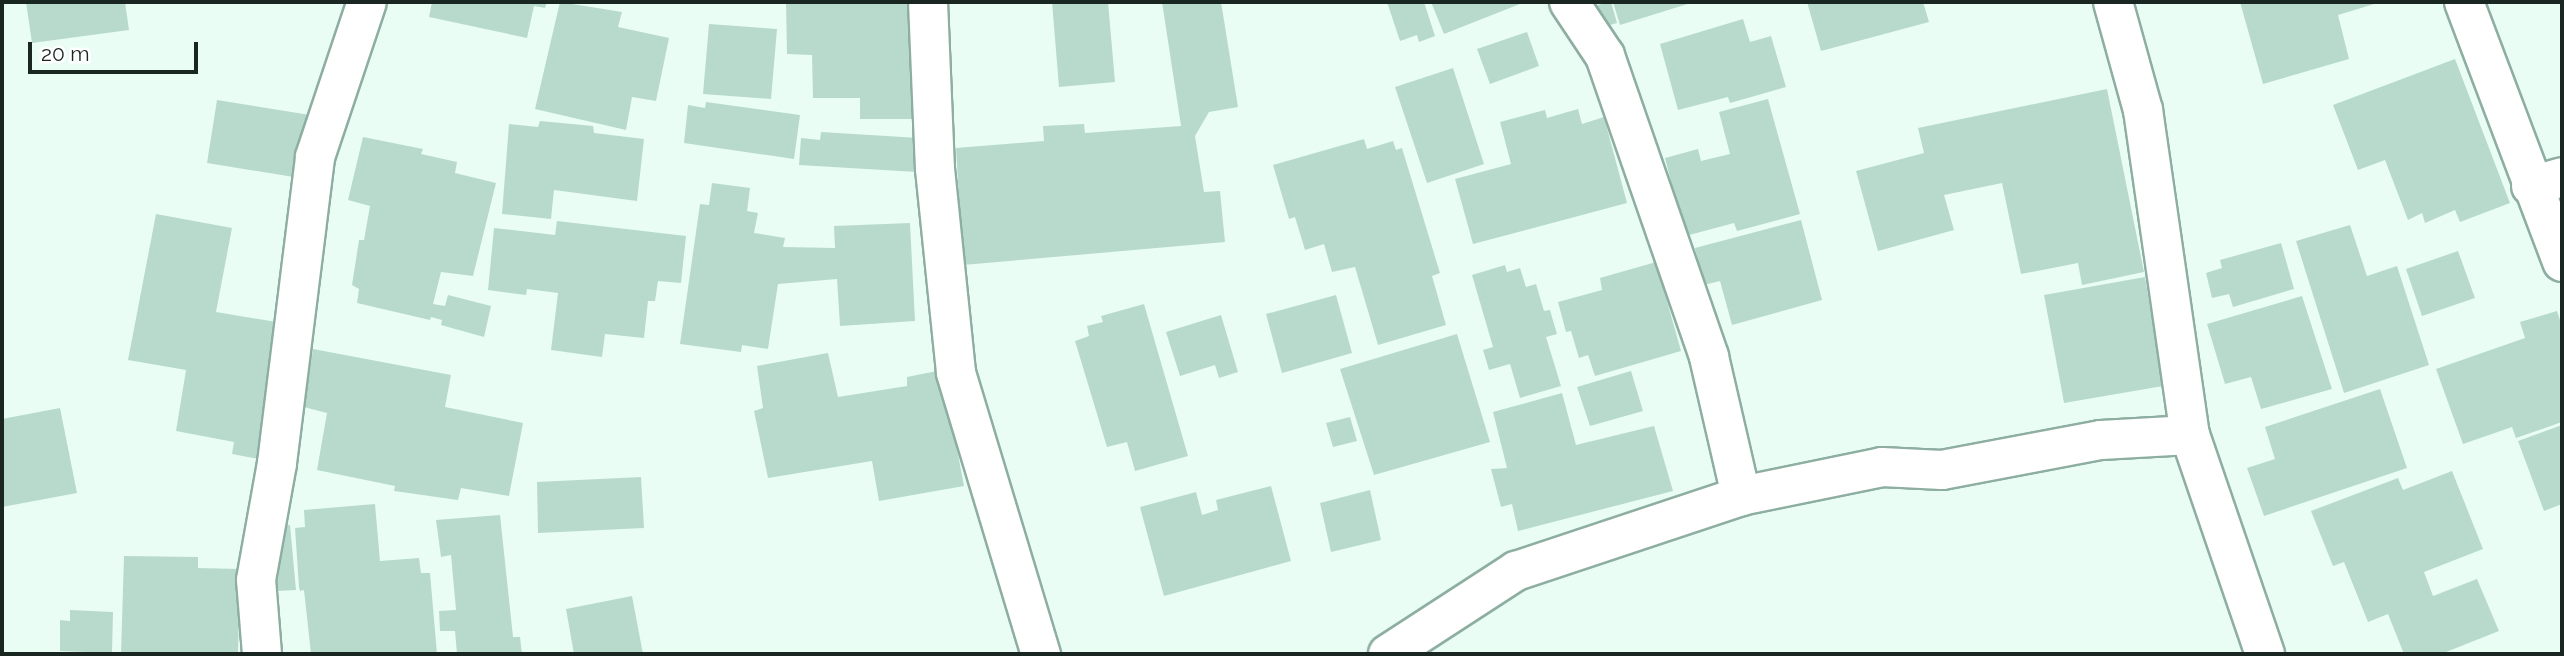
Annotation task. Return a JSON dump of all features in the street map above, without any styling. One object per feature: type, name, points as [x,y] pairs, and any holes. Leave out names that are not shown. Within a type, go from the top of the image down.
[{"type":"street","points":[[262,654],[256,579],[277,463],[315,157],[367,2]]},
{"type":"street","points":[[928,2],[935,169],[956,373],[1041,654]]},
{"type":"street","points":[[1569,2],[1605,56],[1709,357],[1741,496]]},
{"type":"street","points":[[2113,2],[2143,110],[2190,435],[2265,654]]},
{"type":"street","points":[[2464,2],[2547,181],[2562,262]]},
{"type":"street","points":[[1388,654],[1516,571],[1741,496],[1882,467],[1942,470],[2101,440],[2190,435]]},
{"type":"building","points":[[26,2],[125,2],[129,30],[32,43]]},
{"type":"building","points":[[432,2],[547,2],[545,8],[534,6],[527,38],[429,17]]},
{"type":"building","points":[[560,2],[622,12],[618,27],[669,38],[656,101],[632,97],[626,130],[535,109]]},
{"type":"building","points":[[786,2],[913,2],[915,119],[860,119],[860,98],[813,98],[812,55],[787,54]]},
{"type":"building","points":[[1052,2],[1108,2],[1115,82],[1059,87]]},
{"type":"building","points":[[1162,2],[1221,2],[1238,107],[1209,112],[1195,136],[1204,192],[1220,191],[1225,242],[963,265],[956,148],[1044,141],[1043,126],[1084,124],[1085,133],[1181,126]]},
{"type":"building","points":[[1387,2],[1424,2],[1435,36],[1419,42],[1417,35],[1400,41]]},
{"type":"building","points":[[1431,2],[1525,2],[1444,34]]},
{"type":"building","points":[[1611,2],[1617,23],[1603,27],[1597,5]]},
{"type":"building","points":[[1613,2],[1694,2],[1620,25]]},
{"type":"building","points":[[1807,2],[1923,2],[1929,22],[1821,51]]},
{"type":"building","points":[[2240,2],[2381,2],[2338,15],[2349,59],[2263,84]]},
{"type":"building","points":[[1743,19],[1750,42],[1771,36],[1786,87],[1730,103],[1728,97],[1678,110],[1660,44]]},
{"type":"building","points":[[709,24],[777,29],[771,99],[703,94]]},
{"type":"building","points":[[1527,32],[1539,66],[1490,84],[1477,49]]},
{"type":"building","points":[[2455,59],[2510,203],[2460,222],[2455,210],[2425,223],[2422,213],[2408,220],[2385,160],[2358,170],[2333,105]]},
{"type":"building","points":[[1453,68],[1484,164],[1427,183],[1395,87]]},
{"type":"building","points":[[2107,89],[2144,272],[2082,285],[2078,263],[2021,274],[2002,183],[1944,195],[1954,230],[1878,251],[1856,171],[1924,153],[1918,128]]},
{"type":"building","points":[[1768,99],[1800,214],[1737,231],[1734,223],[1678,238],[1664,188],[1672,185],[1665,158],[1698,149],[1701,161],[1730,154],[1719,112]]},
{"type":"building","points":[[217,100],[310,115],[300,178],[207,163]]},
{"type":"building","points":[[706,102],[800,115],[794,159],[684,143],[688,105],[705,108]]},
{"type":"building","points":[[1578,109],[1582,124],[1604,117],[1627,203],[1473,244],[1455,179],[1511,164],[1500,122],[1545,110],[1547,118]]},
{"type":"building","points":[[540,121],[593,126],[594,133],[644,139],[637,201],[554,190],[551,219],[502,214],[509,124],[538,127]]},
{"type":"building","points":[[821,132],[919,138],[917,172],[799,165],[801,138],[820,140]]},
{"type":"building","points":[[363,137],[423,149],[421,154],[457,162],[455,173],[496,183],[473,276],[441,272],[433,304],[445,306],[448,295],[491,306],[484,337],[441,325],[442,320],[431,317],[430,320],[357,303],[359,289],[352,285],[359,240],[364,240],[370,206],[348,200]]},
{"type":"building","points":[[1364,139],[1367,149],[1393,141],[1396,150],[1402,148],[1440,273],[1432,276],[1446,325],[1378,345],[1355,267],[1332,272],[1324,244],[1305,250],[1295,217],[1289,219],[1273,165]]},
{"type":"building","points":[[712,183],[750,188],[747,211],[758,213],[754,233],[785,238],[783,247],[835,248],[834,226],[910,223],[915,321],[840,326],[837,279],[778,284],[768,349],[742,345],[741,352],[680,344],[700,204],[709,205]]},
{"type":"building","points":[[156,214],[232,228],[216,312],[282,323],[259,459],[232,454],[234,442],[176,431],[186,370],[128,360]]},
{"type":"building","points":[[1801,220],[1822,300],[1732,325],[1720,281],[1704,285],[1695,248]]},
{"type":"building","points":[[557,221],[686,236],[681,283],[658,281],[655,301],[648,301],[644,338],[605,334],[602,357],[551,350],[558,293],[527,289],[526,295],[488,290],[494,228],[555,235]]},
{"type":"building","points":[[2350,225],[2367,276],[2397,266],[2429,365],[2344,393],[2296,241]]},
{"type":"building","points":[[2281,243],[2294,289],[2233,307],[2229,294],[2212,298],[2206,273],[2222,268],[2220,260]]},
{"type":"building","points":[[2458,251],[2475,298],[2422,316],[2406,269]]},
{"type":"building","points":[[1656,262],[1681,351],[1595,376],[1588,355],[1579,358],[1571,331],[1566,332],[1558,302],[1602,290],[1600,278]]},
{"type":"building","points":[[1505,265],[1507,272],[1520,268],[1526,287],[1536,284],[1544,311],[1550,310],[1557,334],[1546,337],[1561,386],[1520,398],[1510,364],[1489,370],[1483,350],[1493,347],[1472,275]]},
{"type":"building","points":[[2145,277],[2163,386],[2064,403],[2044,295]]},
{"type":"building","points":[[1336,295],[1352,353],[1282,373],[1266,314]]},
{"type":"building","points":[[2302,296],[2332,389],[2261,409],[2251,377],[2225,384],[2207,324]]},
{"type":"building","points":[[1144,304],[1188,456],[1135,471],[1127,442],[1107,447],[1075,341],[1089,336],[1087,326],[1103,322],[1101,316]]},
{"type":"building","points":[[2557,311],[2562,326],[2562,422],[2516,438],[2512,427],[2463,444],[2436,369],[2525,338],[2520,322]]},
{"type":"building","points":[[1221,315],[1238,372],[1219,378],[1215,365],[1180,376],[1166,332]]},
{"type":"building","points":[[1457,334],[1490,442],[1374,475],[1340,369]]},
{"type":"building","points":[[313,349],[451,375],[445,407],[523,423],[509,496],[461,488],[458,500],[394,491],[395,486],[317,470],[327,413],[304,407]]},
{"type":"building","points":[[828,353],[838,397],[907,386],[907,377],[942,370],[964,486],[879,501],[872,461],[768,478],[754,411],[763,408],[757,366]]},
{"type":"building","points":[[1631,371],[1643,411],[1590,426],[1577,387]]},
{"type":"building","points":[[2380,389],[2407,468],[2264,516],[2247,468],[2275,459],[2265,427]]},
{"type":"building","points":[[1562,393],[1576,445],[1654,426],[1673,491],[1518,531],[1512,504],[1501,507],[1491,469],[1507,468],[1493,412]]},
{"type":"building","points":[[60,408],[77,493],[2,507],[2,419]]},
{"type":"building","points":[[1350,417],[1357,441],[1333,447],[1326,423]]},
{"type":"building","points":[[2562,425],[2562,504],[2544,511],[2518,441]]},
{"type":"building","points":[[2452,471],[2483,549],[2424,572],[2433,596],[2477,579],[2499,631],[2441,654],[2404,654],[2388,614],[2368,622],[2344,562],[2333,566],[2311,511],[2398,478],[2403,490]]},
{"type":"building","points":[[641,477],[644,528],[538,533],[537,482]]},
{"type":"building","points":[[1271,486],[1291,561],[1164,596],[1140,507],[1196,492],[1202,515],[1218,510],[1216,500]]},
{"type":"building","points":[[1370,490],[1381,540],[1331,552],[1320,503]]},
{"type":"building","points":[[375,504],[380,561],[419,558],[421,573],[430,573],[437,654],[311,654],[304,590],[300,591],[299,587],[295,528],[305,527],[304,510]]},
{"type":"building","points":[[500,515],[513,637],[520,637],[522,654],[457,654],[455,631],[440,631],[439,611],[456,610],[451,555],[441,557],[436,520]]},
{"type":"building","points":[[290,525],[296,590],[277,591],[282,526]]},
{"type":"building","points":[[124,556],[198,557],[198,568],[240,569],[238,653],[121,653]]},
{"type":"building","points":[[632,596],[643,654],[574,654],[566,609]]},
{"type":"building","points":[[70,610],[113,612],[112,653],[60,651],[60,620],[70,621]]}]
